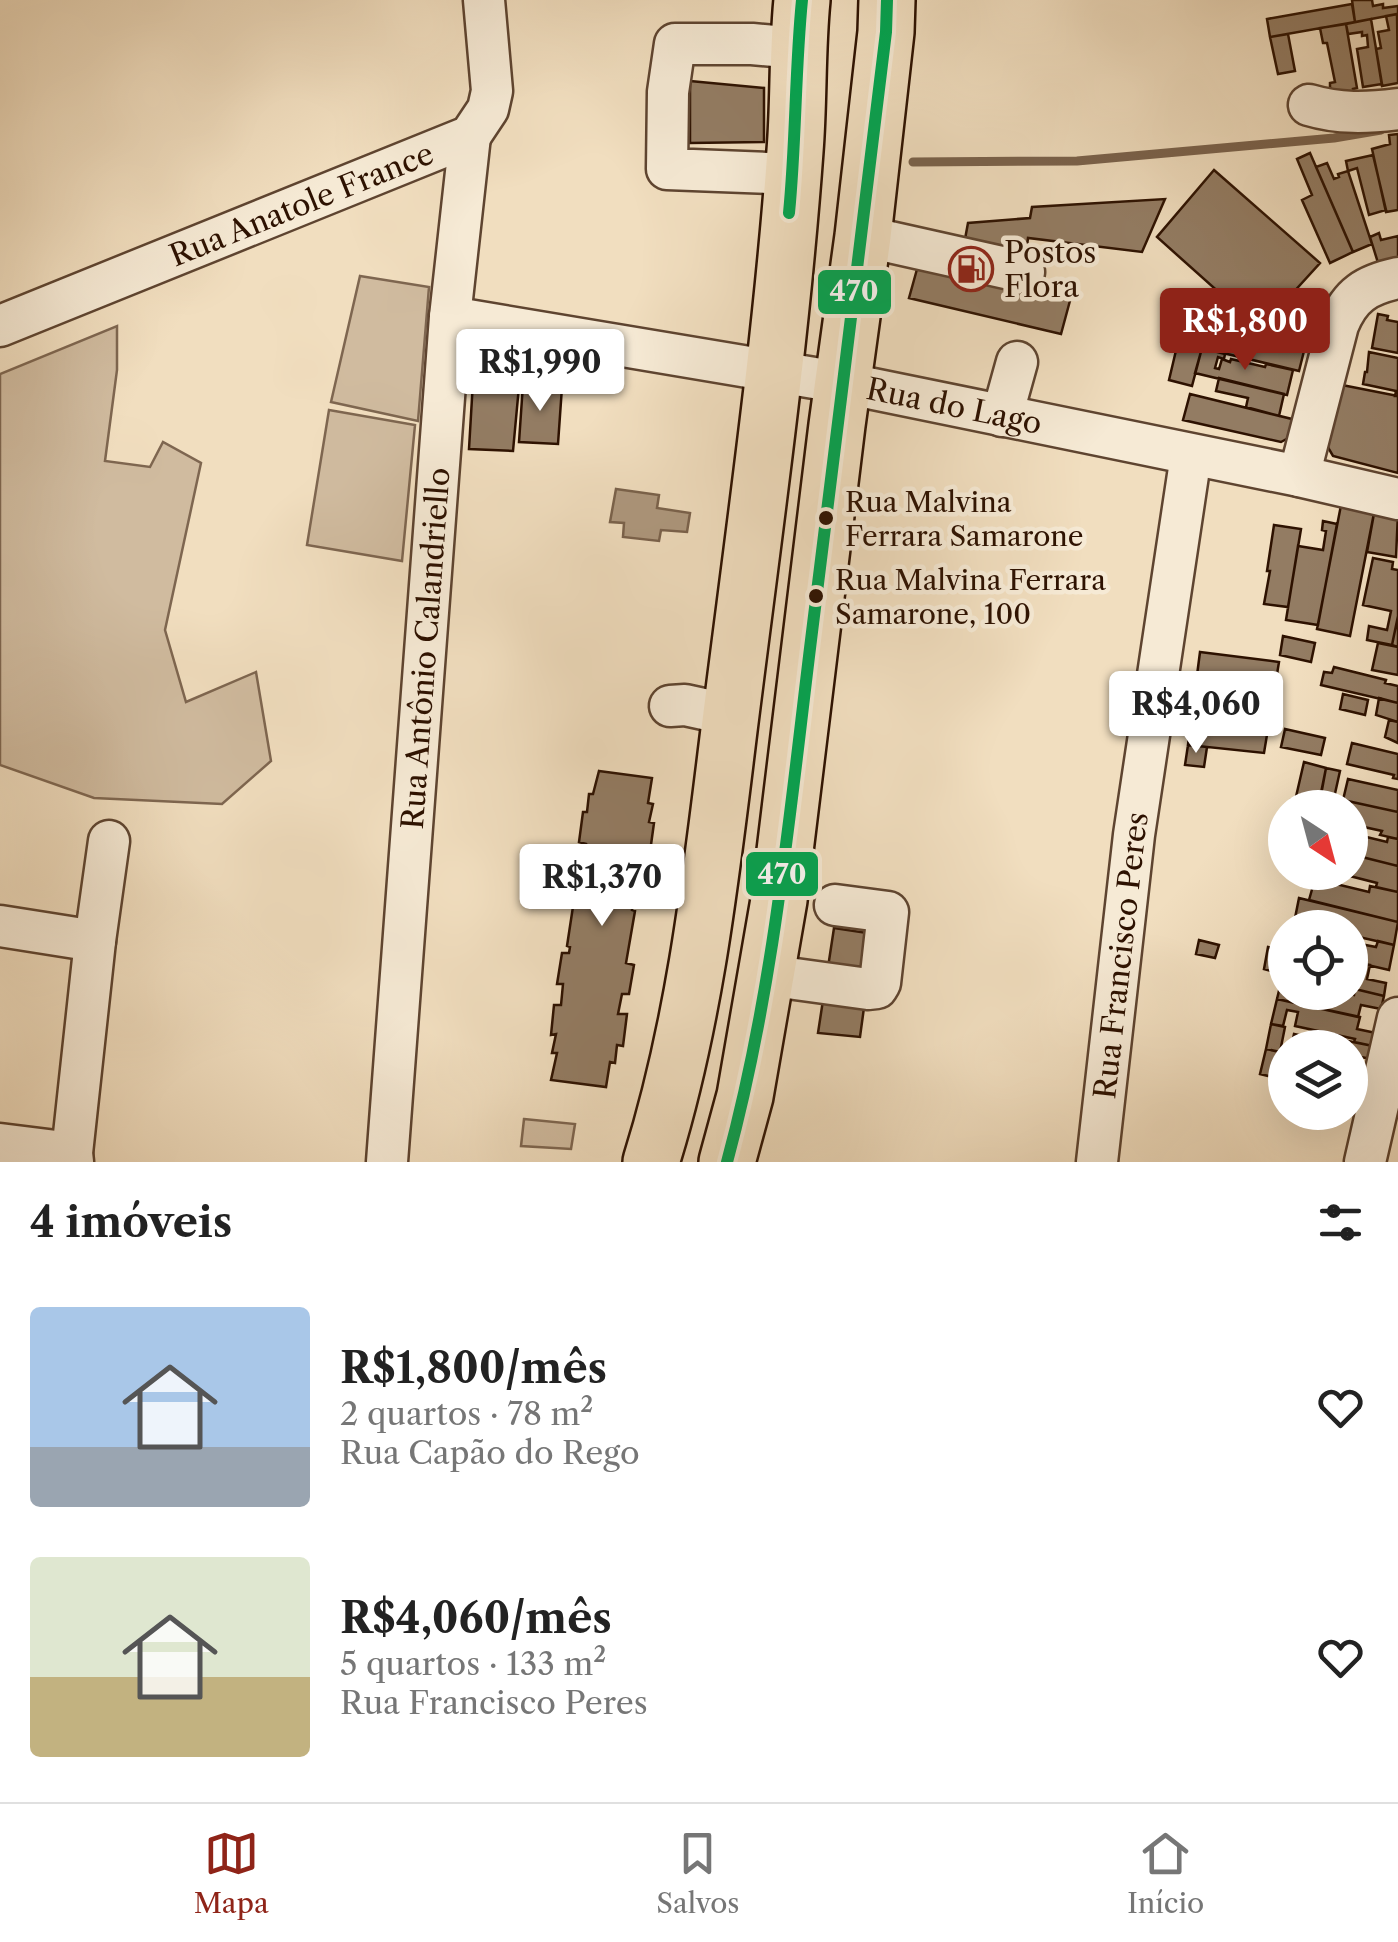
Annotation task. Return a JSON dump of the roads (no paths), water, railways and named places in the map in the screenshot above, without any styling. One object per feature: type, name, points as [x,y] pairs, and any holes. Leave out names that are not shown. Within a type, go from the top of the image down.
[{"type":"highway","points":[[727,1162],[744,1096],[779,900],[863,236],[887,0]]},
{"type":"highway","points":[[629,1162],[659,1137],[684,1040],[699,950],[773,372],[796,148],[800,24]]},
{"type":"street","name":"Rua Anatole France","points":[[0,326],[470,136],[488,109],[492,91],[484,0]]},
{"type":"street","points":[[793,174],[667,169],[668,92],[675,44],[752,44],[800,24]]},
{"type":"street","points":[[1309,105],[1355,113],[1398,109]]},
{"type":"street","name":"Rua Antônio Calandriello","points":[[387,1162],[450,318],[470,136]]},
{"type":"street","points":[[863,236],[1024,272]]},
{"type":"street","points":[[1299,476],[1345,308],[1354,296],[1371,286],[1398,278]]},
{"type":"street","name":"Rua do Lago","points":[[450,318],[844,383],[1398,499]]},
{"type":"street","points":[[1002,416],[1017,362]]},
{"type":"street","name":"Rua Francisco Peres","points":[[1096,1162],[1134,835],[1191,456]]},
{"type":"street","points":[[670,706],[730,714]]},
{"type":"street","points":[[0,1144],[73,1158],[108,841]]},
{"type":"street","points":[[766,975],[878,988],[888,912],[835,905]]},
{"type":"street","points":[[0,926],[95,941]]},
{"type":"street","points":[[1365,1162],[1398,1018]]},
{"type":"waterway","points":[[913,162],[1077,161],[1334,138],[1381,130]]},
{"type":"place","name":"Postos Flora","points":[[971,269]]},
{"type":"place","name":"Rua Malvina Ferrara Samarone","points":[[826,518]]},
{"type":"place","name":"Rua Malvina Ferrara Samarone, 100","points":[[816,596]]}]
